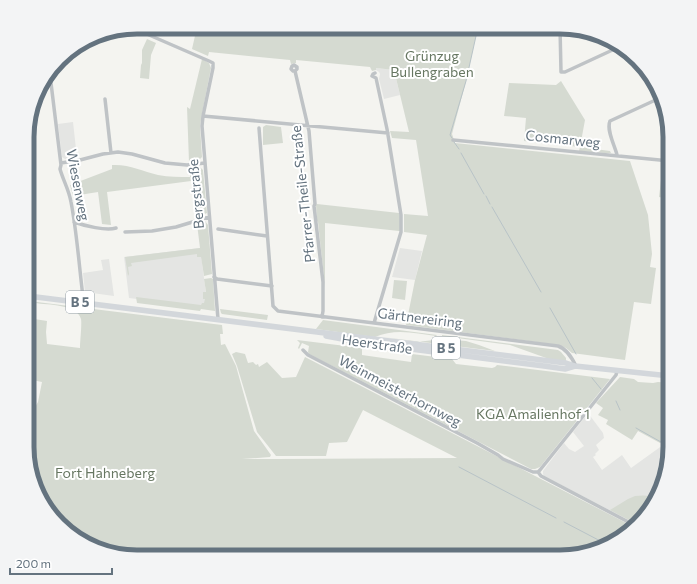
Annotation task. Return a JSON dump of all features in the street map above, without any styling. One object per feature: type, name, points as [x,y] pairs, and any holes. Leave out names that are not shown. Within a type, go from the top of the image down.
[{"type":"main road","name":"Heerstraße","points":[[34,297],[566,363],[576,366],[663,374]]},
{"type":"street","name":"Bergstraße","points":[[147,34],[213,64],[202,126],[218,320]]},
{"type":"street","points":[[560,34],[561,72],[567,71],[614,49]]},
{"type":"street","name":"Pfarrer-Theile-Straße","points":[[295,71],[308,126],[323,282],[322,316]]},
{"type":"street","points":[[374,323],[401,230],[401,215],[388,133],[376,78]]},
{"type":"street","name":"Wiesenweg","points":[[52,79],[61,173],[71,200],[83,302]]},
{"type":"street","points":[[105,99],[111,153]]},
{"type":"street","points":[[617,155],[609,129],[610,121],[656,100]]},
{"type":"street","points":[[203,116],[388,133]]},
{"type":"street","name":"Gärtnereiring","points":[[259,128],[273,306],[276,310],[558,346],[566,351],[576,366]]},
{"type":"street","name":"Cosmarweg","points":[[453,140],[663,159]]},
{"type":"street","points":[[61,163],[111,153],[126,153],[169,164],[187,165],[205,163]]},
{"type":"street","points":[[125,232],[152,231],[176,227],[209,217]]},
{"type":"street","points":[[74,222],[86,226],[112,229],[116,228]]},
{"type":"street","points":[[218,229],[267,236]]},
{"type":"street","points":[[214,277],[272,286]]},
{"type":"street","name":"Weinmeisterhornweg","points":[[303,350],[308,355],[477,443],[503,459],[533,472],[538,472],[541,476],[630,523]]},
{"type":"street","points":[[538,472],[616,375],[617,371]]},
{"type":"shaded area","points":[[376,68],[394,70],[400,95],[384,99],[379,79],[380,74]]},
{"type":"shaded area","points":[[73,122],[77,158],[65,159],[62,157],[58,124]]},
{"type":"shaded area","points":[[200,248],[208,308],[129,298],[124,257]]},
{"type":"shaded area","points":[[400,248],[422,251],[415,280],[392,277]]},
{"type":"shaded area","points":[[109,259],[114,296],[85,292],[83,273],[103,270],[101,260]]},
{"type":"shaded area","points":[[588,413],[603,433],[604,438],[596,445],[599,450],[593,457],[602,470],[622,455],[631,468],[663,445],[661,467],[651,494],[623,517],[544,476],[543,471],[564,443],[569,449],[575,452],[584,446],[573,432]]},
{"type":"green space","name":"Grünzug Bullengraben","points":[[195,34],[476,34],[452,134],[455,143],[630,161],[648,215],[652,254],[650,267],[656,268],[651,304],[634,302],[625,360],[572,353],[559,345],[406,325],[415,280],[427,235],[404,232],[404,214],[428,216],[416,140],[392,138],[390,131],[409,132],[394,70],[376,68],[376,70],[372,71],[370,67],[296,60],[296,63],[291,64],[290,60],[209,52],[208,56],[192,49]]},
{"type":"green space","points":[[147,39],[156,43],[151,55],[149,79],[140,78],[142,50]]},
{"type":"green space","points":[[202,59],[209,63],[211,68],[200,126],[202,157],[198,161],[189,162],[187,107],[190,109]]},
{"type":"green space","points":[[561,81],[585,120],[580,147],[524,141],[526,118],[504,116],[509,83],[556,85]]},
{"type":"green space","points":[[266,125],[281,127],[283,143],[263,145],[263,127]]},
{"type":"green space","points":[[580,147],[610,151],[611,153],[579,151]]},
{"type":"green space","points":[[663,164],[663,198],[659,197]]},
{"type":"green space","points":[[112,165],[130,167],[170,177],[190,177],[190,167],[199,166],[203,170],[207,213],[196,218],[191,181],[107,192],[111,225],[102,224],[98,192],[73,196],[70,185],[112,169]]},
{"type":"green space","points":[[317,204],[399,213],[400,231],[325,223],[325,287],[317,221]]},
{"type":"green space","points":[[205,221],[208,225],[212,274],[204,276],[201,257],[197,257],[197,254],[131,263],[132,266],[128,267],[128,276],[125,257],[200,248],[197,224]]},
{"type":"green space","points":[[204,279],[213,279],[215,311],[201,309],[200,311],[137,303],[136,297],[201,305],[204,303],[205,299],[203,299],[203,292],[206,292]]},
{"type":"green space","points":[[394,280],[407,281],[405,300],[392,298]]},
{"type":"green space","name":"Fort Hahneberg","points":[[37,302],[222,325],[223,334],[220,334],[221,345],[225,344],[236,366],[254,431],[271,455],[270,457],[242,459],[457,458],[363,410],[347,442],[329,443],[326,456],[276,456],[257,432],[237,366],[232,354],[236,352],[245,354],[248,363],[253,362],[256,365],[258,364],[259,367],[267,362],[282,378],[296,377],[305,357],[628,524],[617,533],[593,545],[560,550],[130,550],[104,545],[80,533],[64,520],[51,504],[39,480],[34,454],[34,409],[38,402],[42,382],[34,380],[34,319],[47,321],[47,344],[80,348],[81,319],[74,310],[61,306],[35,303]]},
{"type":"green space","points":[[220,309],[268,315],[267,320],[222,314]]},
{"type":"green space","points":[[323,320],[437,335],[397,332],[382,334],[375,337],[316,329]]},
{"type":"green space","points":[[442,335],[558,350],[566,358],[566,361],[549,359],[510,345]]},
{"type":"green space","points":[[442,339],[466,341],[495,351],[420,342]]},
{"type":"green space","name":"KGA Amalienhof 1","points":[[297,340],[362,348],[362,355],[411,362],[412,354],[452,359],[456,364],[492,368],[497,365],[610,379],[540,467],[531,469],[309,354],[309,346],[302,343],[299,349],[300,343]]},
{"type":"green space","points":[[620,377],[634,379],[638,382],[663,382],[663,442],[660,443],[638,431],[632,440],[606,424],[608,420],[598,415],[603,408],[596,403]]},
{"type":"green space","points":[[635,496],[650,496],[646,504],[631,521],[610,510]]},
{"type":"waterway","points":[[452,138],[450,135],[466,81],[476,34]]},
{"type":"waterway","points":[[454,142],[459,149]]},
{"type":"waterway","points":[[461,153],[484,194]]},
{"type":"waterway","points":[[486,196],[490,204]]},
{"type":"waterway","points":[[492,207],[541,292]]},
{"type":"waterway","points":[[550,308],[576,354]]},
{"type":"waterway","points":[[592,378],[601,389]]},
{"type":"waterway","points":[[616,401],[620,410]]},
{"type":"waterway","points":[[636,428],[661,442]]},
{"type":"waterway","points":[[459,467],[556,518]]},
{"type":"waterway","points":[[564,522],[601,541]]}]
